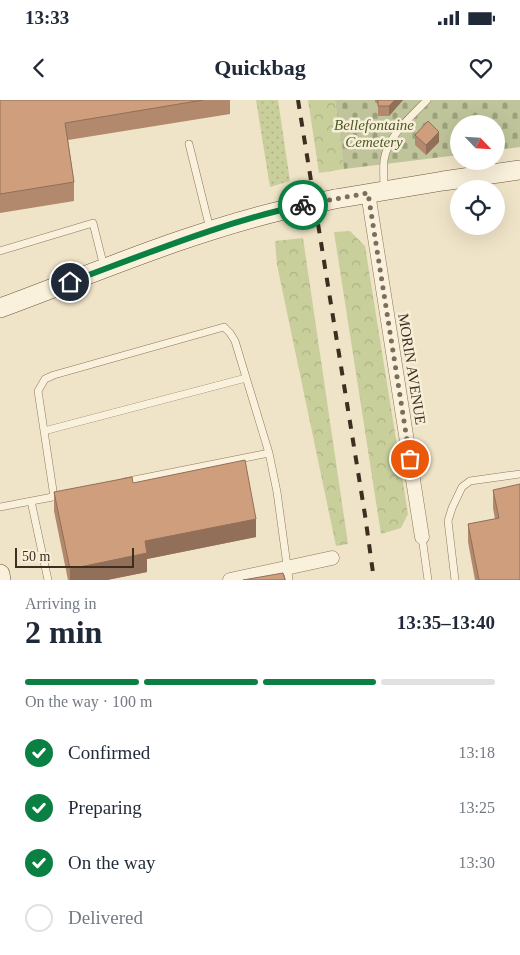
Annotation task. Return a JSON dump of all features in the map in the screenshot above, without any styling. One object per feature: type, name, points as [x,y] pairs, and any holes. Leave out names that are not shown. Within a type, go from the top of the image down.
[{"type":"main road","points":[[0,308],[211,231],[288,209],[376,192],[520,170]]},
{"type":"main road","points":[[0,574],[1,580]]},
{"type":"street","name":"MORIN AVENUE","points":[[376,192],[422,537]]},
{"type":"street","points":[[230,580],[288,574],[332,558]]},
{"type":"lane","points":[[376,192],[388,148],[399,130],[427,100]]},
{"type":"lane","points":[[188,144],[211,231]]},
{"type":"lane","points":[[0,251],[93,222],[105,269]]},
{"type":"lane","points":[[54,497],[38,391],[45,379],[54,374],[224,328],[235,341],[269,453],[278,492],[288,574]]},
{"type":"lane","points":[[44,431],[246,378]]},
{"type":"lane","points":[[112,485],[269,453]]},
{"type":"lane","points":[[455,580],[448,521],[462,487],[470,481],[520,474]]},
{"type":"lane","points":[[0,508],[63,495]]},
{"type":"lane","points":[[31,501],[48,580]]},
{"type":"lane","name":"MORIN AVENUE","points":[[422,537],[428,580]]},
{"type":"green space","points":[[256,100],[278,100],[290,181],[270,187]]},
{"type":"green space","points":[[308,100],[335,100],[344,169],[319,173]]},
{"type":"green space","name":"Bellefontaine Cemetery","points":[[335,100],[520,100],[520,147],[505,149],[505,115],[450,115],[450,156],[344,169]]},
{"type":"green space","points":[[350,231],[365,246],[408,514],[401,528],[381,534],[334,232]]},
{"type":"green space","points":[[303,238],[348,544],[336,546],[277,265],[275,241]]},
{"type":"building","points":[[0,100],[203,100],[65,123],[74,182],[0,194]]},
{"type":"building","points":[[378,100],[395,100],[389,106],[378,106]]},
{"type":"building","points":[[428,121],[439,132],[426,145],[415,135]]},
{"type":"building","points":[[245,460],[256,519],[145,541],[147,553],[70,569],[54,492],[132,477],[133,483]]},
{"type":"building","points":[[520,484],[520,580],[479,580],[468,524],[499,518],[493,490]]},
{"type":"building","points":[[283,573],[285,580],[243,580]]},
{"type":"railway","points":[[298,100],[374,580]]},
{"type":"way so far","points":[[303,205],[368,193],[410,459]]},
{"type":"route","points":[[70,282],[211,231],[303,205]]}]
